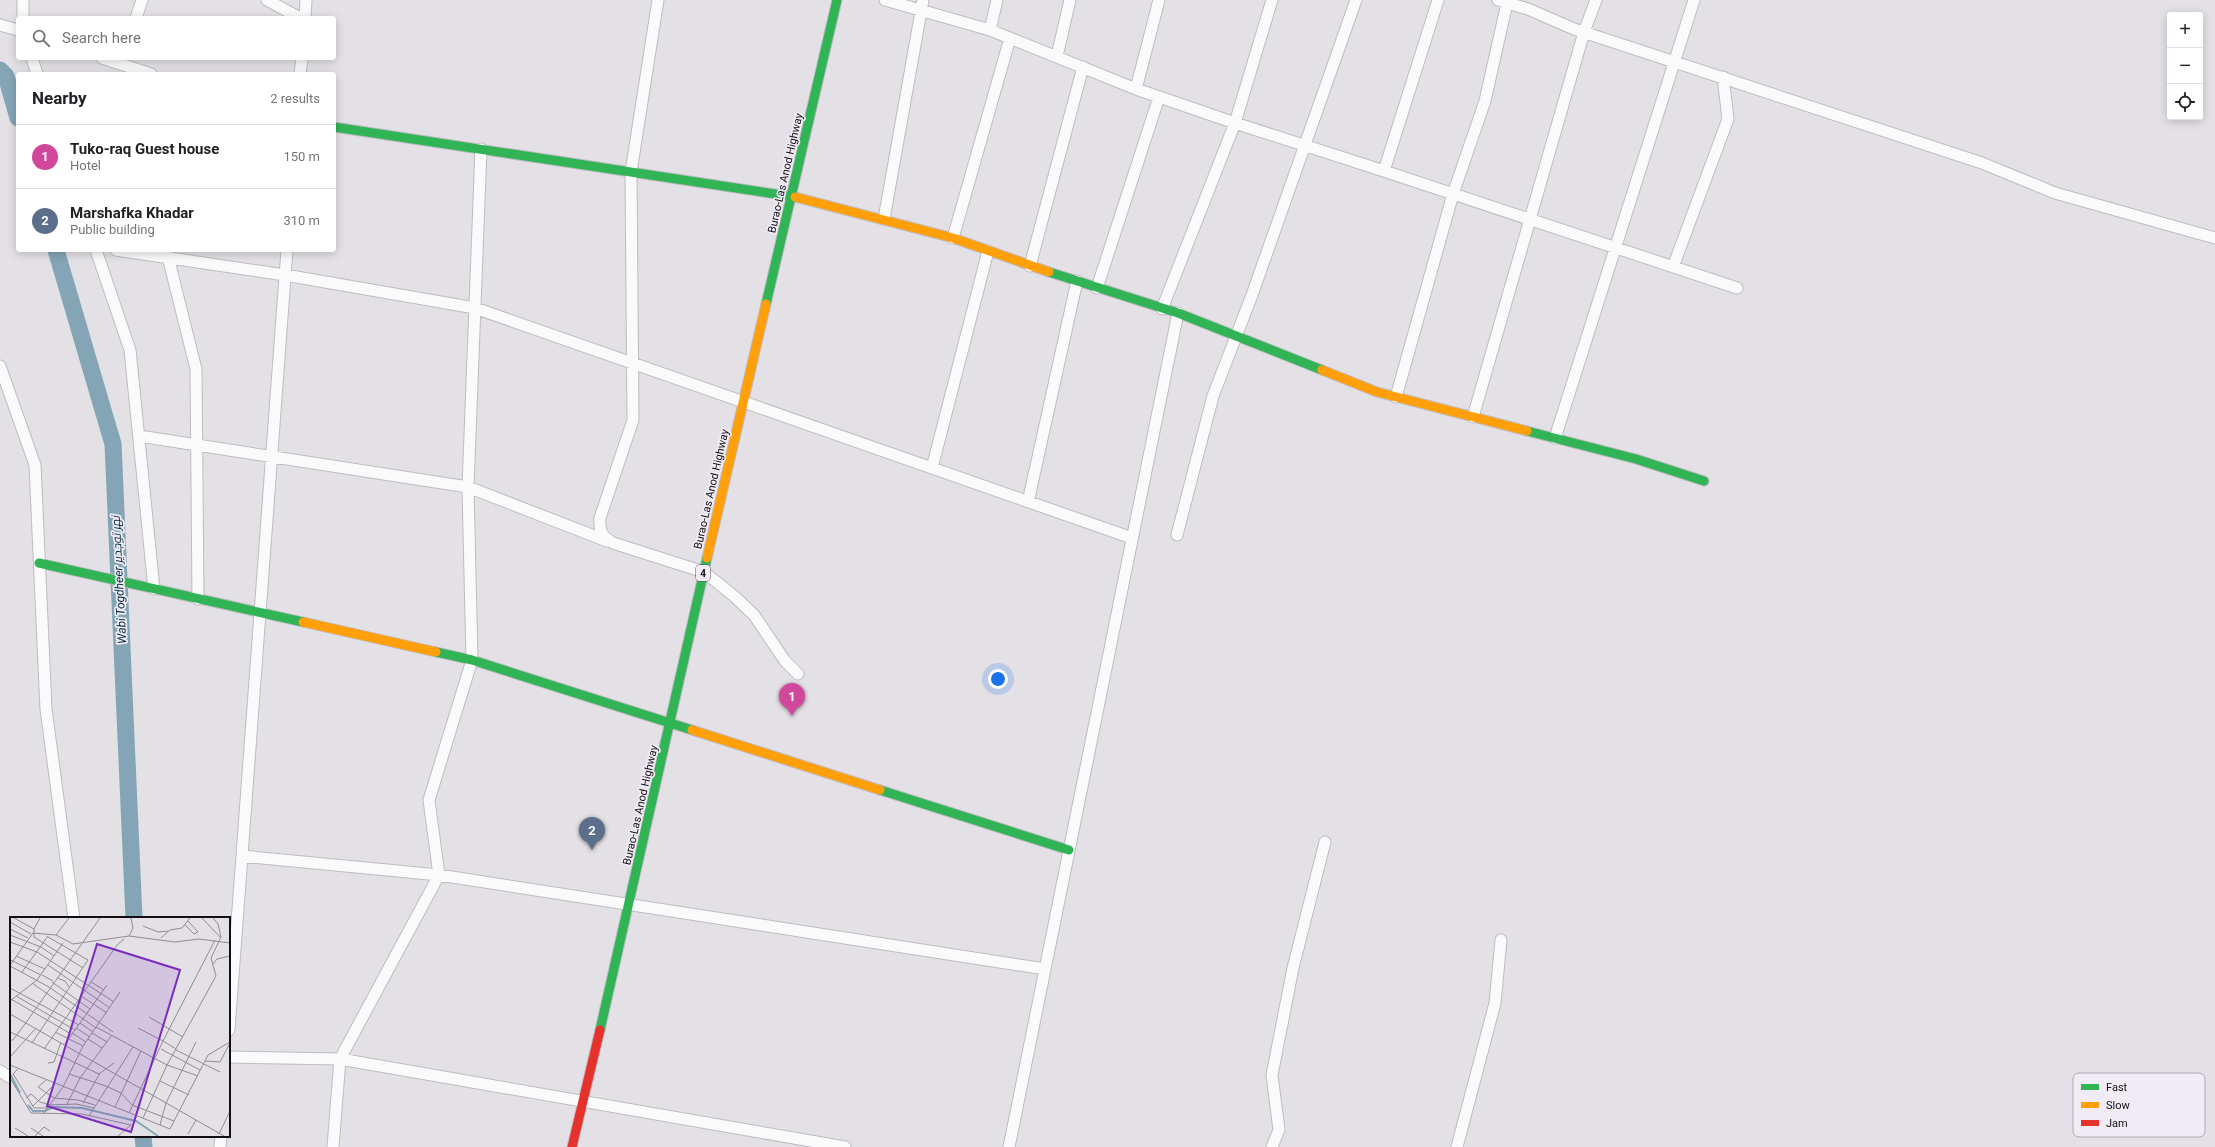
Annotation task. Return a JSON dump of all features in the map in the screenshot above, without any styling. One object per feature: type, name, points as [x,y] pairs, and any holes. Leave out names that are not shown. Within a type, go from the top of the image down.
[{"type":"main road","name":"Burao-Las Anod Highway","points":[[572,1147],[629,905],[704,572],[838,0]]},
{"type":"main road","points":[[336,127],[792,196],[884,219],[954,238],[1077,282],[1178,313],[1377,392],[1636,459],[1704,481]]},
{"type":"main road","points":[[39,563],[472,660],[1069,850]]},
{"type":"street","points":[[23,0],[23,16]]},
{"type":"street","points":[[137,16],[142,0]]},
{"type":"street","points":[[267,0],[296,16]]},
{"type":"street","points":[[305,16],[306,0]]},
{"type":"street","points":[[613,543],[604,538],[601,532],[600,518],[633,420],[631,172],[658,0]]},
{"type":"street","points":[[885,0],[922,6],[990,30],[1159,97],[1737,288]]},
{"type":"street","points":[[990,30],[997,0]]},
{"type":"street","points":[[1056,56],[1070,0]]},
{"type":"street","points":[[1136,89],[1159,0]]},
{"type":"street","points":[[1162,309],[1235,123],[1272,0]]},
{"type":"street","points":[[1177,535],[1213,396],[1305,146],[1356,0]]},
{"type":"street","points":[[1384,171],[1438,0]]},
{"type":"street","points":[[1473,417],[1584,32],[1596,0]]},
{"type":"street","points":[[1556,438],[1694,0]]},
{"type":"street","points":[[1396,397],[1453,194],[1485,101],[1502,1],[1584,32],[1982,163],[2055,193],[2215,238]]},
{"type":"street","points":[[884,219],[922,6]]},
{"type":"street","points":[[0,24],[16,29]]},
{"type":"street","points":[[954,238],[1010,38]]},
{"type":"street","points":[[33,60],[36,72]]},
{"type":"street","points":[[108,60],[145,72]]},
{"type":"street","points":[[300,72],[302,60]]},
{"type":"street","points":[[1030,266],[1083,67]]},
{"type":"street","points":[[1673,267],[1728,119],[1723,77]]},
{"type":"street","points":[[1097,288],[1159,97]]},
{"type":"street","points":[[333,1147],[340,1059],[439,876],[429,800],[472,660],[468,488],[482,149]]},
{"type":"street","points":[[932,468],[988,251]]},
{"type":"street","points":[[97,252],[130,350],[154,589]]},
{"type":"street","points":[[142,252],[168,254],[475,308],[1132,538]]},
{"type":"street","points":[[230,1017],[287,252]]},
{"type":"street","points":[[168,254],[196,369],[198,599]]},
{"type":"street","points":[[1028,502],[1077,282]]},
{"type":"street","points":[[1009,1147],[1178,313]]},
{"type":"street","points":[[0,366],[35,464],[46,709],[74,917]]},
{"type":"street","points":[[139,436],[468,488],[613,543],[704,572],[734,596],[754,615],[786,661],[798,674]]},
{"type":"street","points":[[1272,1147],[1279,1130],[1272,1075],[1293,968],[1325,842]]},
{"type":"street","points":[[242,856],[439,876],[1045,969]]},
{"type":"street","points":[[1457,1147],[1495,1003],[1501,940]]},
{"type":"street","points":[[230,1057],[340,1059],[845,1147]]},
{"type":"street","points":[[0,1071],[10,1077]]},
{"type":"street","points":[[220,1147],[221,1137]]},
{"type":"waterway","name":"Wabi Togdheer نهر توجدير","points":[[0,70],[6,76],[16,111]]},
{"type":"waterway","name":"Wabi Togdheer نهر توجدير","points":[[57,252],[113,444],[134,917]]},
{"type":"waterway","name":"Wabi Togdheer نهر توجدير","points":[[143,1137],[144,1147]]},
{"type":"traffic: fast","points":[[766,304],[837,0]]},
{"type":"traffic: fast","points":[[336,127],[795,197]]},
{"type":"traffic: fast","points":[[1049,272],[1178,313],[1322,370]]},
{"type":"traffic: fast","points":[[1527,431],[1636,459],[1704,481]]},
{"type":"traffic: fast","points":[[600,1030],[707,558]]},
{"type":"traffic: fast","points":[[39,563],[303,622]]},
{"type":"traffic: fast","points":[[436,652],[472,660],[692,730]]},
{"type":"traffic: fast","points":[[880,790],[1069,850]]},
{"type":"traffic: slow","points":[[795,197],[953,238],[1049,272]]},
{"type":"traffic: slow","points":[[707,558],[766,304]]},
{"type":"traffic: slow","points":[[1322,370],[1377,392],[1527,431]]},
{"type":"traffic: slow","points":[[303,622],[436,652]]},
{"type":"traffic: slow","points":[[692,730],[880,790]]},
{"type":"traffic: jam","points":[[572,1147],[600,1030]]},
{"type":"place","name":"Tuko-raq Guest house","points":[[792,716]]},
{"type":"place","name":"Marshafka Khadar","points":[[592,850]]}]
